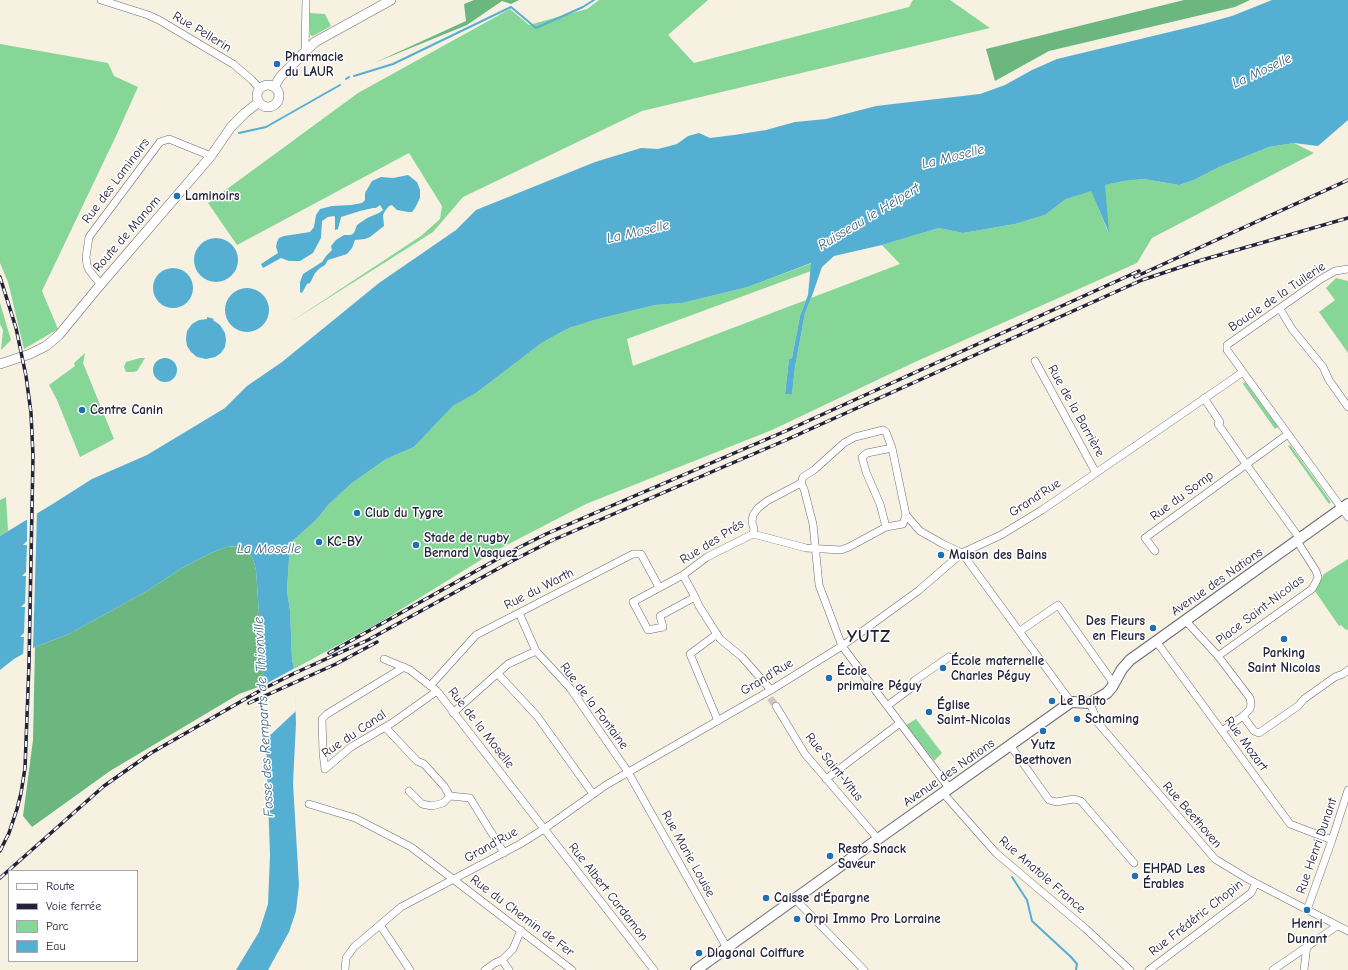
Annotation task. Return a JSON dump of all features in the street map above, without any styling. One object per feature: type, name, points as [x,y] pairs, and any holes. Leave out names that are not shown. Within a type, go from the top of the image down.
[{"type":"main road","name":"Avenue des Nations","points":[[1090,703],[1107,693],[1122,669],[1130,660],[1345,506]]},
{"type":"main road","name":"Avenue des Nations","points":[[696,970],[878,838],[1071,702]]},
{"type":"main road","points":[[1071,702],[1090,703]]},
{"type":"street","name":"Rue Pellerin","points":[[101,0],[159,20],[233,64],[260,89]]},
{"type":"street","points":[[305,51],[306,0]]},
{"type":"street","points":[[274,87],[280,77],[315,42],[391,0]]},
{"type":"street","points":[[267,86],[274,87],[279,96],[275,105],[268,107],[262,105],[259,102],[258,96],[260,89],[267,86]]},
{"type":"street","name":"Route de Manom","points":[[0,364],[30,354],[46,346],[59,335],[211,156],[237,121],[259,102]]},
{"type":"street","name":"Rue des Laminoirs","points":[[101,285],[89,270],[87,265],[86,257],[89,237],[160,142],[169,139],[211,156]]},
{"type":"street","name":"Boucle de la Tuilerie","points":[[1345,506],[1288,434],[1227,350],[1227,346],[1328,275],[1348,269]]},
{"type":"street","points":[[1280,309],[1292,329],[1323,367],[1329,380],[1348,407]]},
{"type":"street","name":"Rue de la Barrière","points":[[1035,361],[1096,473]]},
{"type":"street","points":[[1243,372],[1204,398],[1220,422],[1218,424],[1298,540]]},
{"type":"street","name":"Grand'Rue","points":[[345,970],[346,958],[354,947],[380,926],[394,912],[410,901],[454,880],[504,853],[544,829],[606,785],[718,721],[769,694],[842,646],[918,591],[962,553],[1007,532],[1042,510],[1204,398]]},
{"type":"street","name":"Rue des Prés","points":[[695,597],[660,616],[662,627],[648,630],[633,602],[683,575],[707,557],[753,534],[753,515],[758,508],[802,480],[844,442],[883,427],[892,448]]},
{"type":"street","name":"Rue du Somp","points":[[1155,551],[1145,538],[1288,434]]},
{"type":"street","points":[[886,526],[880,504],[866,472],[862,457],[867,453],[892,448],[906,515],[920,531],[962,553],[1071,702]]},
{"type":"street","name":"Rue Anatole France","points":[[802,480],[813,524],[819,585],[842,646],[900,723],[946,790],[996,853],[1086,929],[1130,970]]},
{"type":"street","points":[[1345,506],[1348,517]]},
{"type":"street","points":[[753,534],[796,546],[816,549],[841,550],[886,526],[902,524],[906,515]]},
{"type":"street","name":"Place Saint-Nicolas","points":[[1218,656],[1312,588],[1318,577],[1298,540]]},
{"type":"street","name":"Rue du Warth","points":[[430,686],[476,635],[633,554],[641,554],[659,587]]},
{"type":"street","points":[[683,575],[699,606],[720,639],[742,657],[769,694]]},
{"type":"street","points":[[1020,632],[1058,605],[1114,684]]},
{"type":"street","name":"Rue de la Fontaine","points":[[519,613],[536,651],[570,688],[628,772]]},
{"type":"street","name":"Place Saint-Nicolas","points":[[1185,620],[1218,656],[1250,698],[1250,709],[1243,716]]},
{"type":"street","points":[[717,634],[690,654],[718,721]]},
{"type":"street","name":"Rue Mozart","points":[[1156,641],[1290,824],[1332,840]]},
{"type":"street","points":[[453,713],[508,664],[536,651]]},
{"type":"street","points":[[887,706],[911,688],[914,681],[949,657]]},
{"type":"street","name":"Rue de la Moselle","points":[[384,659],[404,667],[437,691],[544,829]]},
{"type":"street","name":"Rue du Canal","points":[[404,667],[327,714],[322,719],[325,769],[351,747],[385,727],[437,691]]},
{"type":"street","points":[[1222,731],[1243,716],[1254,731],[1259,733],[1298,706],[1304,699],[1316,690],[1348,670]]},
{"type":"street","points":[[498,674],[537,716],[593,794]]},
{"type":"street","name":"Rue Beethoven","points":[[1090,703],[1098,723],[1214,859],[1256,883],[1348,931]]},
{"type":"street","name":"Rue Saint-Vitus","points":[[776,706],[804,754],[878,838]]},
{"type":"street","points":[[826,779],[900,723]]},
{"type":"street","points":[[385,727],[417,761],[424,764],[444,786],[450,796]]},
{"type":"street","points":[[1010,745],[1049,800],[1056,802],[1074,799],[1081,801],[1134,863]]},
{"type":"street","name":"Rue Marie Louise","points":[[628,772],[727,948]]},
{"type":"street","name":"Rue Henri Dunant","points":[[1307,910],[1348,790]]},
{"type":"street","points":[[409,791],[422,804],[432,806],[443,803],[450,796]]},
{"type":"street","points":[[450,796],[470,798],[504,853]]},
{"type":"street","name":"Rue du Chemin de Fer","points":[[309,804],[355,818],[411,847],[572,970]]},
{"type":"street","name":"Rue Albert Cardamon","points":[[544,829],[654,970]]},
{"type":"street","name":"Rue Frédéric Chopin","points":[[1149,970],[1250,893],[1256,883]]},
{"type":"street","points":[[795,899],[864,970]]},
{"type":"street","points":[[380,926],[408,967]]},
{"type":"street","points":[[1273,970],[1307,945],[1337,926]]},
{"type":"street","points":[[485,970],[502,960],[513,949],[521,930]]},
{"type":"street","points":[[1304,970],[1307,945]]},
{"type":"street","points":[[502,960],[509,970]]},
{"type":"green space","points":[[474,0],[519,0],[511,4],[502,1],[467,25],[374,63],[466,21],[464,4]]},
{"type":"green space","points":[[599,0],[708,0],[668,35],[694,63],[909,7],[913,0],[950,0],[990,28],[642,111],[463,197],[433,232],[289,323],[421,236],[440,219],[442,206],[409,153],[237,245],[208,203],[358,93],[510,9],[529,25],[587,9]]},
{"type":"green space","points":[[1184,0],[1250,0],[1235,7],[1049,51],[995,81],[986,49]]},
{"type":"green space","points":[[310,13],[325,14],[331,26],[313,36],[310,35]]},
{"type":"green space","points":[[0,44],[108,63],[114,76],[138,87],[42,291],[58,329],[24,349],[8,282],[0,263]]},
{"type":"green space","points":[[1294,143],[1314,153],[1152,238],[1137,263],[915,362],[772,430],[586,504],[497,550],[382,621],[294,669],[292,659],[290,610],[287,591],[290,543],[315,521],[330,503],[352,483],[386,459],[414,447],[453,406],[476,393],[543,342],[569,328],[598,319],[655,305],[682,303],[748,287],[812,263],[811,271],[627,339],[633,366],[806,300],[800,316],[792,358],[789,359],[785,393],[792,394],[795,367],[805,313],[811,298],[900,264],[882,245],[939,228],[963,233],[1015,224],[1045,215],[1066,199],[1091,190],[1108,232],[1104,185],[1144,179],[1179,185],[1194,180],[1219,167],[1269,147]]},
{"type":"green space","points":[[1336,278],[1348,281],[1348,353],[1319,312],[1335,300],[1326,288]]},
{"type":"green space","points":[[0,303],[11,340],[1,350],[3,330],[0,324]]},
{"type":"green space","name":"Centre Canin","points":[[85,353],[83,363],[114,439],[80,457],[57,400],[49,385],[75,366],[74,363]]},
{"type":"green space","points":[[145,358],[137,371],[126,372],[124,367],[126,362]]},
{"type":"green space","points":[[1245,382],[1278,427],[1275,429],[1243,384]]},
{"type":"green space","points":[[1290,445],[1331,502],[1329,504],[1288,446]]},
{"type":"green space","points":[[6,497],[8,531],[0,536],[0,500]]},
{"type":"green space","points":[[239,546],[246,549],[253,559],[256,570],[264,685],[239,694],[110,771],[32,827],[23,816],[33,740],[35,647],[69,634],[147,591],[182,568],[211,553],[226,547]]},
{"type":"green space","points":[[1348,559],[1348,629],[1346,630],[1341,625],[1339,626],[1315,591],[1324,574]]},
{"type":"green space","points":[[916,719],[942,753],[934,761],[906,725]]},
{"type":"water","name":"La Moselle","points":[[1272,0],[1348,0],[1348,120],[1318,146],[1294,143],[1269,147],[1219,167],[1194,180],[1179,185],[1144,179],[1105,185],[1109,233],[1091,191],[1066,199],[1045,215],[1015,224],[963,233],[939,228],[882,245],[834,256],[822,267],[805,313],[795,367],[792,394],[785,394],[789,359],[792,358],[800,316],[808,295],[811,263],[748,287],[682,303],[655,305],[598,319],[569,328],[543,342],[476,393],[453,406],[414,447],[386,459],[352,483],[330,503],[315,521],[290,543],[287,591],[290,610],[292,659],[294,669],[296,723],[293,783],[299,885],[296,911],[289,932],[268,970],[236,970],[259,932],[268,904],[270,855],[264,685],[256,570],[253,559],[246,549],[239,546],[226,547],[211,553],[182,568],[147,591],[69,634],[35,647],[14,659],[0,670],[0,536],[92,479],[147,455],[225,408],[247,386],[282,362],[379,283],[456,230],[476,210],[595,162],[641,148],[658,149],[677,144],[688,136],[699,133],[710,138],[734,135],[766,130],[795,122],[826,119],[876,106],[980,94],[1005,85],[1032,70],[1057,59],[1203,24],[1232,16]]},
{"type":"water","points":[[408,175],[417,182],[420,190],[420,198],[412,212],[397,210],[392,205],[389,206],[383,215],[384,226],[370,237],[355,240],[352,248],[347,254],[328,260],[325,265],[315,273],[310,283],[307,284],[302,293],[300,292],[300,282],[303,274],[322,262],[332,250],[331,246],[336,240],[344,235],[351,235],[354,233],[357,225],[383,210],[380,205],[376,208],[341,217],[338,229],[335,230],[335,217],[328,217],[322,221],[321,238],[313,253],[300,261],[289,261],[281,258],[263,268],[261,264],[278,253],[276,247],[279,238],[310,232],[314,227],[316,215],[320,209],[332,206],[362,203],[365,200],[365,193],[372,181],[381,177],[393,178]]},
{"type":"water","points":[[212,238],[220,238],[232,244],[238,256],[238,264],[232,276],[220,282],[212,282],[200,276],[194,264],[194,256],[200,244]]},
{"type":"water","points":[[177,268],[184,271],[190,277],[193,288],[192,296],[184,305],[177,308],[169,308],[162,305],[154,296],[153,284],[156,277],[165,269]]},
{"type":"water","points":[[243,288],[251,288],[263,294],[269,306],[269,314],[263,326],[251,332],[243,332],[231,326],[225,314],[225,306],[231,294]]},
{"type":"water","points":[[207,317],[214,319],[213,320],[220,325],[225,333],[226,340],[225,347],[221,353],[215,357],[206,359],[197,357],[191,352],[187,346],[186,339],[187,331],[192,324],[199,320],[207,319]]},
{"type":"water","points":[[165,358],[170,359],[176,365],[176,375],[170,381],[165,382],[160,381],[154,375],[153,370],[154,365],[160,359]]},
{"type":"pier","points":[[37,512],[33,651],[23,657],[24,637],[20,637],[24,633],[25,607],[21,607],[25,603],[26,576],[22,576],[26,572],[27,545],[23,545],[27,541],[27,517]]},
{"type":"pier","points":[[295,668],[296,711],[264,741],[262,686]]},
{"type":"waterway","points":[[354,76],[393,64],[511,7],[536,28],[583,7],[594,0]]},
{"type":"waterway","points":[[239,133],[266,127],[340,85]]},
{"type":"waterway","name":"Ruisseau le Helpert","points":[[1012,877],[1027,900],[1032,921],[1071,957],[1077,964],[1076,970]]},
{"type":"tunnel","points":[[770,698],[776,706]]},
{"type":"railway","points":[[1135,277],[1348,180]]},
{"type":"railway","points":[[9,870],[104,786],[151,753],[261,690],[368,640],[553,540],[786,440],[1142,280],[1202,260],[1348,218]]},
{"type":"railway","points":[[329,653],[510,552],[546,534],[788,430],[1139,271]]},
{"type":"railway","points":[[0,277],[16,328],[26,376],[31,413],[33,456],[29,664],[25,768],[17,809],[9,833],[0,851]]},
{"type":"railway","points":[[249,703],[336,664],[377,642]]},
{"type":"railway","points":[[0,878],[8,871]]},
{"type":"place","name":"Pharmacie du LAUR","points":[[277,64]]},
{"type":"place","name":"Laminoirs","points":[[177,196]]},
{"type":"place","name":"Centre Canin","points":[[82,410]]},
{"type":"place","name":"Club du Tygre","points":[[357,513]]},
{"type":"place","name":"KC-BY","points":[[319,542]]},
{"type":"place","name":"Stade de rugby Bernard Vasquez","points":[[416,545]]},
{"type":"place","name":"Maison des Bains","points":[[941,555]]},
{"type":"place","name":"Des Fleurs en Fleurs","points":[[1153,628]]},
{"type":"place","name":"Parking Saint Nicolas","points":[[1284,639]]},
{"type":"place","name":"École maternelle Charles Péguy","points":[[943,668]]},
{"type":"place","name":"École primaire Péguy","points":[[829,678]]},
{"type":"place","name":"Le Balto","points":[[1052,701]]},
{"type":"place","name":"Église Saint-Nicolas","points":[[929,712]]},
{"type":"place","name":"Schaming","points":[[1077,719]]},
{"type":"place","name":"Yutz Beethoven","points":[[1043,731]]},
{"type":"place","name":"Resto Snack Saveur","points":[[830,856]]},
{"type":"place","name":"EHPAD Les Érables","points":[[1135,876]]},
{"type":"place","name":"Caisse d'Épargne","points":[[766,898]]},
{"type":"place","name":"Henri Dunant","points":[[1307,910]]},
{"type":"place","name":"Orpi Immo Pro Lorraine","points":[[797,919]]},
{"type":"place","name":"Diagonal Coiffure","points":[[699,953]]},
{"type":"district","name":"YUTZ","points":[[869,637]]},
{"type":"water label","name":"Fosse des Remparts de Thionville","points":[[264,717]]}]
